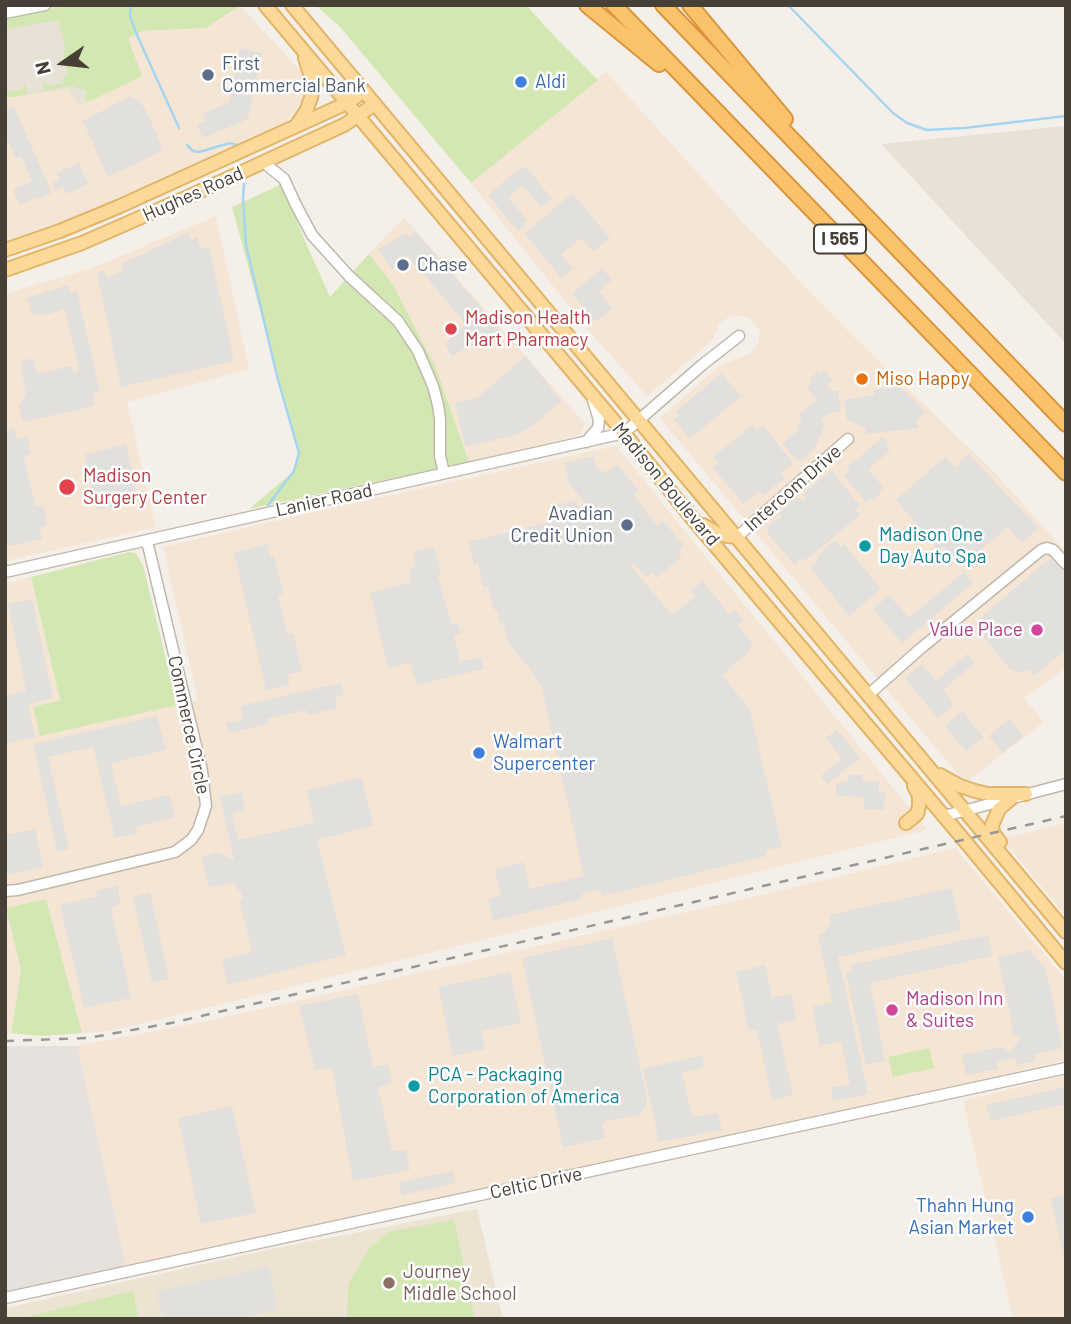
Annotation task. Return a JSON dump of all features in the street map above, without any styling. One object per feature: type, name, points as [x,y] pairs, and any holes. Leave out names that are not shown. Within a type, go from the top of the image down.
[{"type":"highway","points":[[587,5],[704,100]]},
{"type":"highway","name":"I 565","points":[[614,5],[1066,473]]},
{"type":"highway","name":"I 565","points":[[663,5],[1066,424]]},
{"type":"highway","points":[[690,5],[831,179]]},
{"type":"main road","name":"Madison Boulevard","points":[[265,5],[1066,963]]},
{"type":"main road","name":"Madison Boulevard","points":[[292,5],[1066,932]]},
{"type":"main road","points":[[296,126],[306,111],[313,84],[303,51]]},
{"type":"main road","name":"Hughes Road","points":[[5,250],[108,211],[347,103],[363,91]]},
{"type":"main road","name":"Hughes Road","points":[[5,270],[82,243],[205,189],[344,125],[375,104]]},
{"type":"main road","points":[[205,189],[268,166],[352,130],[363,131],[383,145]]},
{"type":"main road","points":[[502,289],[519,276]]},
{"type":"main road","points":[[691,517],[720,535],[737,537]]},
{"type":"main road","points":[[719,548],[741,555],[770,578]]},
{"type":"main road","points":[[875,736],[919,796],[917,814],[906,823]]},
{"type":"main road","points":[[929,768],[950,781],[975,791],[988,794],[1026,794]]},
{"type":"main road","points":[[1012,798],[999,809],[992,825],[993,833],[1030,889]]},
{"type":"street","points":[[5,13],[46,5]]},
{"type":"street","points":[[268,166],[284,179],[312,234],[349,276],[398,321],[418,351],[438,405],[440,456],[444,473]]},
{"type":"street","name":"Lanier Road","points":[[5,572],[624,433],[702,365],[739,337]]},
{"type":"street","points":[[586,443],[598,428],[599,420],[590,393]]},
{"type":"street","name":"Intercom Drive","points":[[737,537],[848,439]]},
{"type":"street","name":"Commerce Circle","points":[[5,891],[175,852],[191,840],[198,830],[206,806],[202,771],[147,541]]},
{"type":"street","points":[[868,695],[1041,550],[1053,550],[1066,564]]},
{"type":"street","points":[[943,816],[1066,784]]},
{"type":"street","name":"Celtic Drive","points":[[5,1298],[1066,1068]]},
{"type":"shaded area","points":[[5,5],[108,5],[84,89],[87,92],[86,103],[79,106],[5,97]]},
{"type":"shaded area","points":[[239,5],[301,71],[304,98],[285,124],[47,229],[5,240],[5,97],[68,89],[79,106],[141,76],[127,38],[142,31],[206,28]]},
{"type":"shaded area","points":[[240,48],[262,53],[248,119],[203,138],[197,125],[206,121],[203,114],[229,102]]},
{"type":"shaded area","points":[[606,72],[733,212],[851,334],[992,470],[1066,552],[1066,667],[1024,698],[1044,722],[965,783],[660,418],[721,365],[750,354],[758,344],[760,331],[749,317],[731,315],[718,325],[712,341],[647,396],[589,331],[471,183]]},
{"type":"shaded area","points":[[130,96],[146,110],[163,150],[108,177],[83,121]]},
{"type":"shaded area","points":[[14,107],[52,193],[20,205],[13,190],[32,181],[21,156],[16,158],[5,136],[5,110]]},
{"type":"shaded area","points":[[1066,126],[1066,344],[881,144]]},
{"type":"shaded area","points":[[79,163],[88,184],[66,194],[63,187],[56,191],[53,183],[60,180],[57,173]]},
{"type":"shaded area","points":[[522,168],[528,169],[552,199],[541,207],[522,185],[508,197],[527,220],[523,223],[525,226],[518,231],[488,195]]},
{"type":"shaded area","points":[[572,193],[610,238],[594,251],[581,238],[561,255],[573,269],[562,279],[525,234]]},
{"type":"shaded area","points":[[216,216],[249,369],[127,402],[156,527],[5,561],[5,294],[92,268]]},
{"type":"shaded area","points":[[404,217],[585,424],[580,435],[469,462],[436,368],[392,283],[369,254]]},
{"type":"shaded area","points":[[416,232],[500,330],[452,356],[445,344],[466,324],[408,256],[392,269],[378,250],[406,233],[410,237]]},
{"type":"shaded area","points":[[188,233],[191,240],[197,237],[201,248],[209,247],[234,361],[121,387],[97,274],[103,270],[107,277],[124,271],[121,264]]},
{"type":"shaded area","points":[[602,268],[612,280],[599,292],[612,308],[596,322],[572,294]]},
{"type":"shaded area","points":[[68,285],[70,292],[77,291],[100,392],[92,394],[94,406],[23,422],[19,406],[26,393],[20,362],[33,358],[37,374],[71,366],[73,372],[79,371],[65,309],[42,316],[32,315],[27,298]]},
{"type":"shaded area","points":[[526,356],[561,401],[533,425],[516,435],[466,447],[455,403],[478,397]]},
{"type":"shaded area","points":[[825,370],[832,380],[827,385],[832,391],[838,391],[841,412],[829,413],[821,421],[825,425],[815,448],[802,461],[795,459],[783,444],[799,429],[796,425],[802,420],[799,415],[817,400],[807,387],[812,382],[810,379],[817,372],[819,375]]},
{"type":"shaded area","points":[[721,373],[741,396],[690,439],[674,420],[679,416],[676,412]]},
{"type":"shaded area","points":[[900,386],[925,412],[917,420],[919,428],[866,434],[865,427],[847,420],[844,400],[874,395],[874,390]]},
{"type":"shaded area","points":[[753,425],[757,429],[763,425],[793,463],[781,473],[784,479],[763,495],[759,491],[744,504],[713,468],[718,463],[714,456]]},
{"type":"shaded area","points":[[14,428],[17,440],[27,437],[31,454],[24,456],[35,506],[43,505],[47,526],[40,528],[42,539],[8,546],[5,532],[5,430]]},
{"type":"shaded area","points":[[883,437],[890,451],[868,469],[884,488],[873,500],[871,498],[866,502],[844,476],[849,471],[847,468]]},
{"type":"shaded area","points":[[126,444],[138,501],[97,510],[84,455]]},
{"type":"shaded area","points":[[616,446],[927,830],[110,1031],[82,1033],[46,900],[6,908],[21,970],[11,1033],[5,1033],[5,583],[31,577],[60,700],[33,707],[40,735],[198,700],[163,547]]},
{"type":"shaded area","points":[[968,454],[1039,528],[1022,542],[1008,527],[964,564],[957,562],[943,546],[938,550],[896,500],[945,457],[955,467]]},
{"type":"shaded area","points":[[593,456],[597,468],[602,472],[618,465],[638,490],[634,496],[657,525],[663,521],[684,545],[678,551],[682,556],[657,578],[652,573],[646,577],[635,564],[631,566],[672,615],[695,597],[691,591],[703,581],[729,614],[735,610],[743,620],[738,625],[752,643],[749,651],[722,675],[750,710],[782,847],[766,850],[766,856],[602,896],[600,890],[582,894],[581,899],[493,921],[488,899],[501,895],[495,870],[523,862],[530,889],[584,876],[542,688],[509,644],[503,623],[500,623],[497,610],[494,610],[488,586],[483,587],[478,564],[474,564],[468,542],[559,520],[556,505],[575,501],[594,522],[597,518],[569,483],[564,463]]},
{"type":"shaded area","points":[[831,470],[860,506],[855,510],[860,515],[807,559],[799,560],[795,565],[767,533],[768,527],[776,519],[782,518],[779,513],[798,497],[803,501],[806,498],[803,494]]},
{"type":"shaded area","points":[[835,540],[841,547],[844,544],[881,589],[849,616],[810,567]]},
{"type":"shaded area","points":[[267,544],[270,557],[274,556],[283,593],[278,596],[287,634],[293,633],[302,671],[288,674],[289,685],[266,690],[234,553]]},
{"type":"shaded area","points":[[434,547],[451,625],[458,624],[461,633],[454,636],[460,662],[481,657],[484,669],[417,685],[410,663],[388,668],[370,593],[412,582],[409,569],[416,566],[413,552]]},
{"type":"shaded area","points":[[1050,558],[1066,574],[1066,649],[1034,676],[1029,670],[1011,670],[980,633],[978,625],[979,619]]},
{"type":"shaded area","points":[[964,572],[973,583],[902,643],[873,609],[889,595],[909,618]]},
{"type":"shaded area","points":[[32,599],[53,698],[28,705],[35,737],[5,744],[5,696],[26,691],[8,604]]},
{"type":"shaded area","points":[[967,654],[975,663],[943,690],[954,705],[938,718],[905,678],[922,664],[936,681]]},
{"type":"shaded area","points":[[340,683],[344,695],[335,698],[337,708],[308,715],[306,710],[267,719],[268,724],[229,733],[226,724],[244,719],[240,706]]},
{"type":"shaded area","points":[[962,711],[983,737],[966,751],[945,726]]},
{"type":"shaded area","points":[[157,716],[166,750],[111,763],[121,806],[169,795],[175,817],[135,827],[137,833],[115,838],[93,747],[48,757],[69,849],[57,851],[33,744]]},
{"type":"shaded area","points":[[1009,719],[1024,736],[1003,753],[989,736]]},
{"type":"shaded area","points":[[837,730],[860,758],[827,784],[821,776],[842,759],[826,738]]},
{"type":"shaded area","points":[[848,775],[862,775],[863,781],[879,782],[879,792],[885,793],[884,810],[864,809],[863,797],[836,796],[836,786],[842,781],[848,781]]},
{"type":"shaded area","points":[[361,777],[373,825],[317,840],[346,955],[228,985],[222,960],[252,952],[240,902],[243,900],[241,891],[238,891],[235,882],[209,888],[202,857],[218,852],[234,860],[220,797],[241,792],[245,810],[232,814],[238,840],[314,823],[307,791]]},
{"type":"shaded area","points":[[1066,823],[1066,916],[1002,839]]},
{"type":"shaded area","points":[[35,829],[43,867],[6,875],[5,835]]},
{"type":"shaded area","points":[[955,848],[1066,980],[1066,1060],[126,1266],[77,1046],[217,1019],[779,891]]},
{"type":"shaded area","points":[[118,885],[120,903],[111,908],[131,998],[84,1008],[60,905],[97,896],[96,891]]},
{"type":"shaded area","points":[[952,888],[961,930],[838,957],[868,1094],[833,1101],[831,1088],[850,1084],[841,1041],[820,1046],[812,1007],[832,1002],[818,935],[823,934],[831,922],[829,915]]},
{"type":"shaded area","points":[[150,892],[169,979],[152,983],[133,897]]},
{"type":"shaded area","points":[[988,935],[992,956],[870,983],[885,1061],[866,1065],[846,973],[852,971],[850,965]]},
{"type":"shaded area","points":[[612,938],[647,1098],[645,1108],[639,1115],[605,1121],[602,1125],[605,1138],[563,1147],[522,958]]},
{"type":"shaded area","points":[[1029,950],[1046,970],[1063,1048],[1034,1054],[1035,1061],[1017,1065],[1015,1058],[997,1062],[997,1069],[966,1075],[962,1055],[1001,1047],[1011,1052],[1020,1038],[1011,1032],[1013,1028],[998,957]]},
{"type":"shaded area","points":[[765,965],[772,998],[791,994],[797,1020],[777,1024],[793,1095],[772,1100],[757,1030],[749,1031],[736,972]]},
{"type":"shaded area","points":[[510,972],[521,1023],[481,1031],[485,1049],[453,1056],[438,987]]},
{"type":"shaded area","points":[[358,994],[373,1067],[388,1064],[392,1083],[378,1088],[392,1151],[406,1150],[410,1170],[353,1181],[332,1068],[315,1070],[299,1006]]},
{"type":"shaded area","points":[[5,1046],[77,1046],[126,1266],[5,1293]]},
{"type":"shaded area","points":[[702,1055],[704,1067],[682,1073],[692,1117],[718,1113],[722,1130],[659,1142],[643,1069]]},
{"type":"shaded area","points":[[1066,1075],[1066,1319],[1013,1319],[963,1101]]},
{"type":"shaded area","points":[[1066,1087],[1066,1104],[991,1121],[986,1105]]},
{"type":"shaded area","points":[[232,1106],[256,1213],[201,1224],[178,1118]]},
{"type":"shaded area","points":[[453,1171],[456,1183],[402,1195],[399,1182]]},
{"type":"shaded area","points":[[1066,1195],[1066,1267],[1051,1199]]},
{"type":"shaded area","name":"Journey Middle School","points":[[477,1209],[503,1319],[5,1319],[5,1308],[277,1248]]},
{"type":"shaded area","points":[[269,1267],[278,1310],[237,1319],[163,1319],[157,1291]]},
{"type":"green space","points":[[72,5],[242,5],[206,28],[142,31],[128,38],[142,76],[86,103],[87,92],[72,85],[46,91],[5,98],[5,91],[23,90],[24,84],[28,94],[45,90],[43,80],[47,86],[63,83],[63,77],[68,75],[66,66],[61,66],[59,61],[62,59],[76,67],[63,58],[65,45],[59,22],[5,29],[5,18]]},
{"type":"green space","points":[[526,5],[598,80],[471,183],[340,27],[318,7]]},
{"type":"green space","points":[[282,184],[330,297],[369,254],[392,283],[436,368],[469,462],[249,509],[294,471],[299,453],[232,207]]},
{"type":"green space","points":[[129,552],[136,553],[143,565],[177,705],[40,736],[33,707],[60,700],[31,577]]},
{"type":"green space","points":[[46,899],[82,1033],[41,1036],[11,1033],[21,970],[6,908]]},
{"type":"green space","points":[[929,1048],[934,1068],[893,1077],[888,1057]]},
{"type":"green space","points":[[454,1220],[475,1319],[347,1319],[348,1285],[369,1248],[391,1231]]},
{"type":"green space","points":[[133,1291],[139,1319],[17,1319]]},
{"type":"waterway","points":[[131,5],[130,16],[137,35],[179,128]]},
{"type":"waterway","points":[[788,5],[893,113],[907,123],[927,130],[1066,116]]},
{"type":"waterway","points":[[187,145],[193,151],[199,152],[230,143],[236,145]]},
{"type":"waterway","points":[[244,184],[246,245],[277,376],[299,453],[294,471],[268,505]]},
{"type":"railway","points":[[5,1041],[88,1038],[171,1023],[1066,816]]},
{"type":"place","name":"First Commercial Bank","points":[[208,75]]},
{"type":"place","name":"Aldi","points":[[521,82]]},
{"type":"place","name":"Chase","points":[[403,265]]},
{"type":"place","name":"Madison Health Mart Pharmacy","points":[[451,329]]},
{"type":"place","name":"Miso Happy","points":[[862,379]]},
{"type":"place","name":"Madison Surgery Center","points":[[67,487]]},
{"type":"place","name":"Avadian Credit Union","points":[[627,525]]},
{"type":"place","name":"Madison One Day Auto Spa","points":[[865,546]]},
{"type":"place","name":"Value Place","points":[[1037,630]]},
{"type":"place","name":"Walmart Supercenter","points":[[479,753]]},
{"type":"place","name":"Madison Inn & Suites","points":[[892,1010]]},
{"type":"place","name":"PCA - Packaging Corporation of America","points":[[414,1086]]},
{"type":"place","name":"Thahn Hung Asian Market","points":[[1028,1217]]},
{"type":"place","name":"Journey Middle School","points":[[389,1283]]}]
